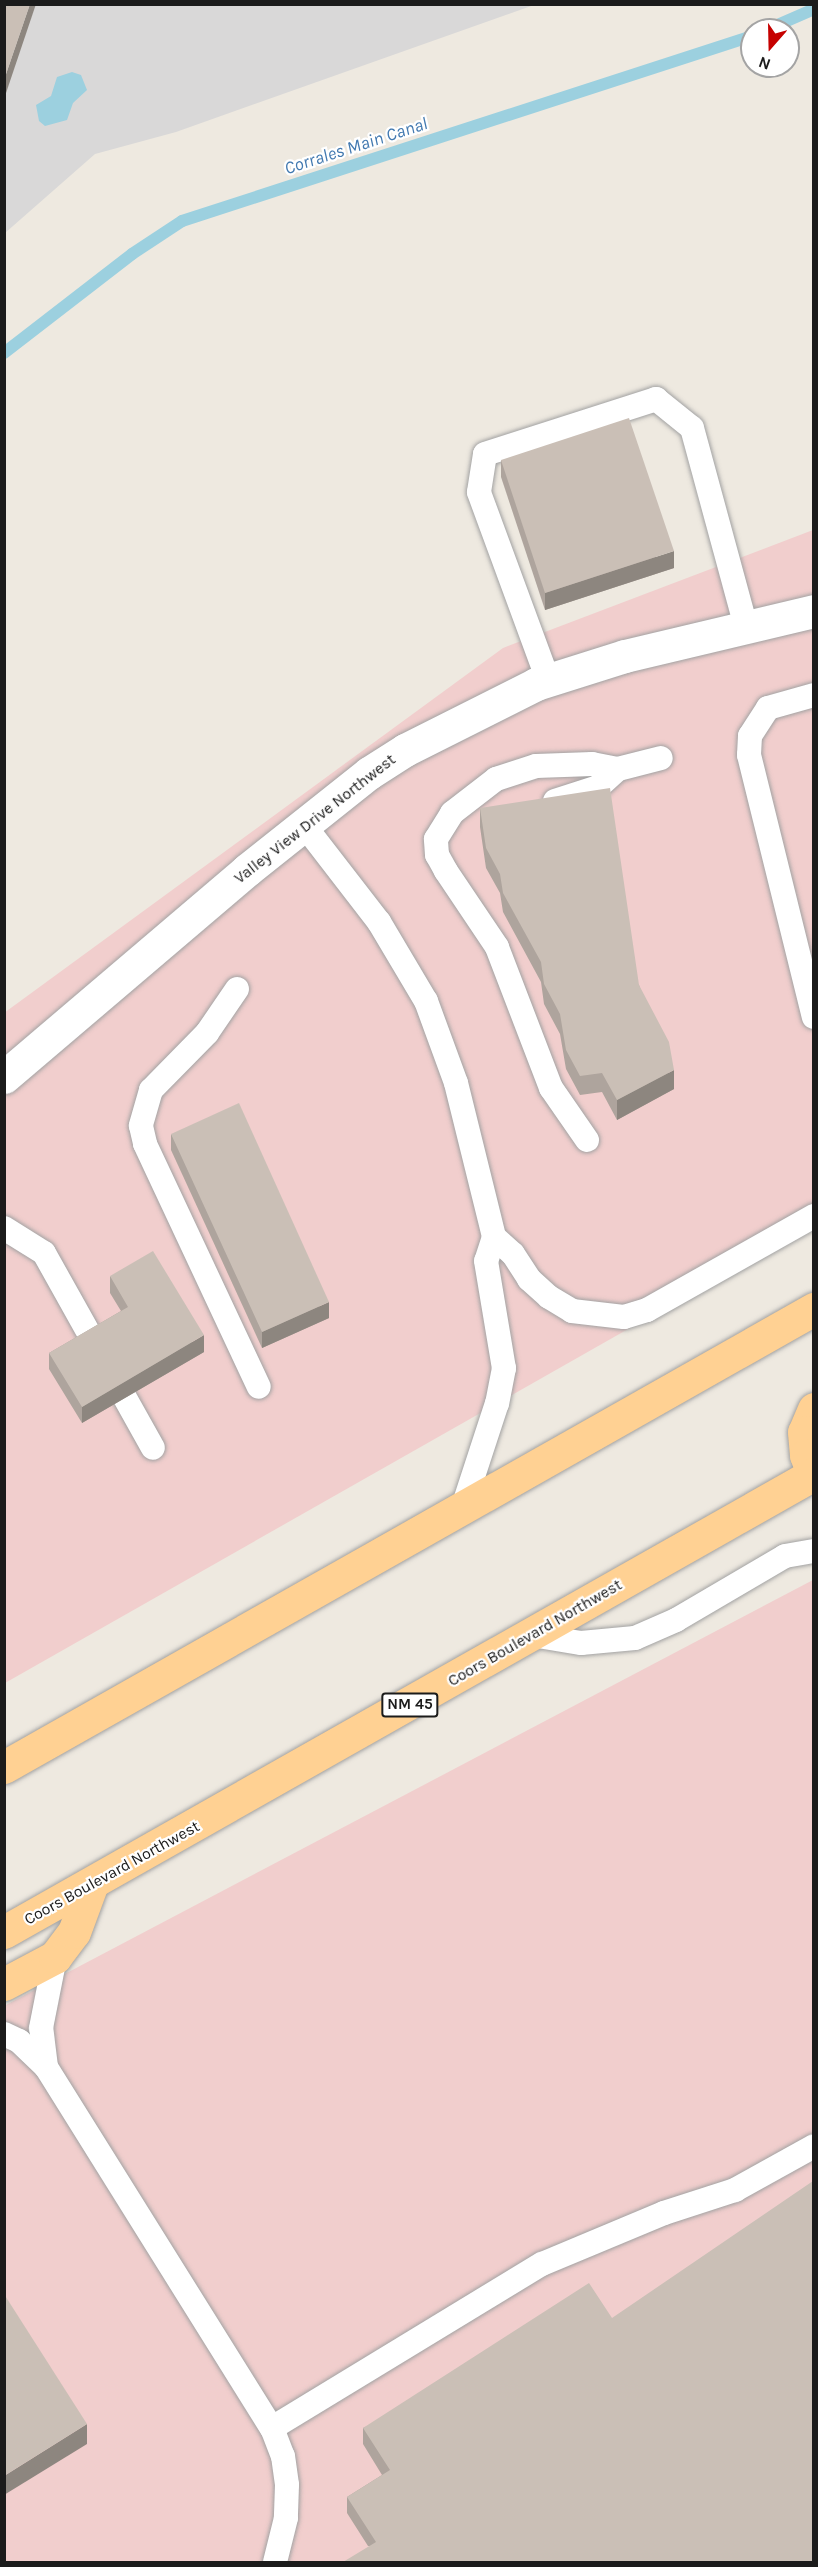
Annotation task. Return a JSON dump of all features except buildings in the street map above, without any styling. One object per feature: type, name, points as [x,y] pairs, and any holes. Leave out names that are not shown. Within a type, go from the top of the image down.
[{"type":"main road","points":[[4,1767],[464,1504],[813,1309]]},
{"type":"main road","points":[[813,1408],[804,1432],[813,1475]]},
{"type":"main road","name":"Coors Boulevard Northwest","points":[[4,1932],[91,1886],[813,1475]]},
{"type":"main road","points":[[4,1984],[55,1957],[74,1932],[91,1886]]},
{"type":"street","name":"Valley View Drive Northwest","points":[[4,1077],[304,825],[405,750],[494,702],[548,680],[625,656],[813,611]]},
{"type":"lane","points":[[548,680],[479,492],[485,454],[656,399],[692,428],[746,627]]},
{"type":"lane","points":[[813,695],[768,708],[750,736],[749,755],[813,1017]]},
{"type":"lane","points":[[586,1140],[551,1088],[496,947],[437,855],[436,839],[441,825],[479,788],[496,778],[536,766],[592,764],[618,769],[661,758]]},
{"type":"lane","points":[[529,807],[598,787],[618,769]]},
{"type":"lane","points":[[463,805],[495,812]]},
{"type":"lane","points":[[304,825],[379,922],[426,1001],[456,1083],[494,1237],[486,1261],[504,1368],[497,1403],[464,1504]]},
{"type":"lane","points":[[237,989],[207,1033],[151,1090],[141,1126],[145,1144],[260,1387]]},
{"type":"lane","points":[[494,1237],[513,1254],[529,1279],[549,1297],[572,1311],[624,1317],[647,1310],[813,1216]]},
{"type":"lane","points":[[4,1228],[44,1253],[153,1448]]},
{"type":"lane","points":[[532,1635],[581,1642],[635,1638],[676,1620],[785,1556],[813,1551]]},
{"type":"lane","points":[[46,2067],[41,2028],[45,1996],[55,1957]]},
{"type":"lane","points":[[4,2034],[19,2041],[46,2067],[272,2428],[283,2456],[287,2485],[286,2518],[275,2562]]},
{"type":"lane","points":[[272,2428],[542,2264],[664,2213],[735,2190],[813,2146]]},
{"type":"shaded area","points":[[5,5],[534,5],[176,132],[95,154],[5,233]]},
{"type":"shaded area","points":[[813,530],[813,1224],[5,1683],[4,1013],[503,648]]},
{"type":"shaded area","points":[[813,1580],[813,2562],[5,2562],[4,2006]]},
{"type":"water","points":[[72,72],[81,75],[87,90],[73,103],[67,120],[45,126],[39,121],[36,105],[51,96],[57,77]]},
{"type":"waterway","name":"Corrales Main Canal","points":[[793,18],[814,9]]},
{"type":"waterway","name":"Corrales Main Canal","points":[[4,353],[132,254],[182,221],[740,40]]}]
